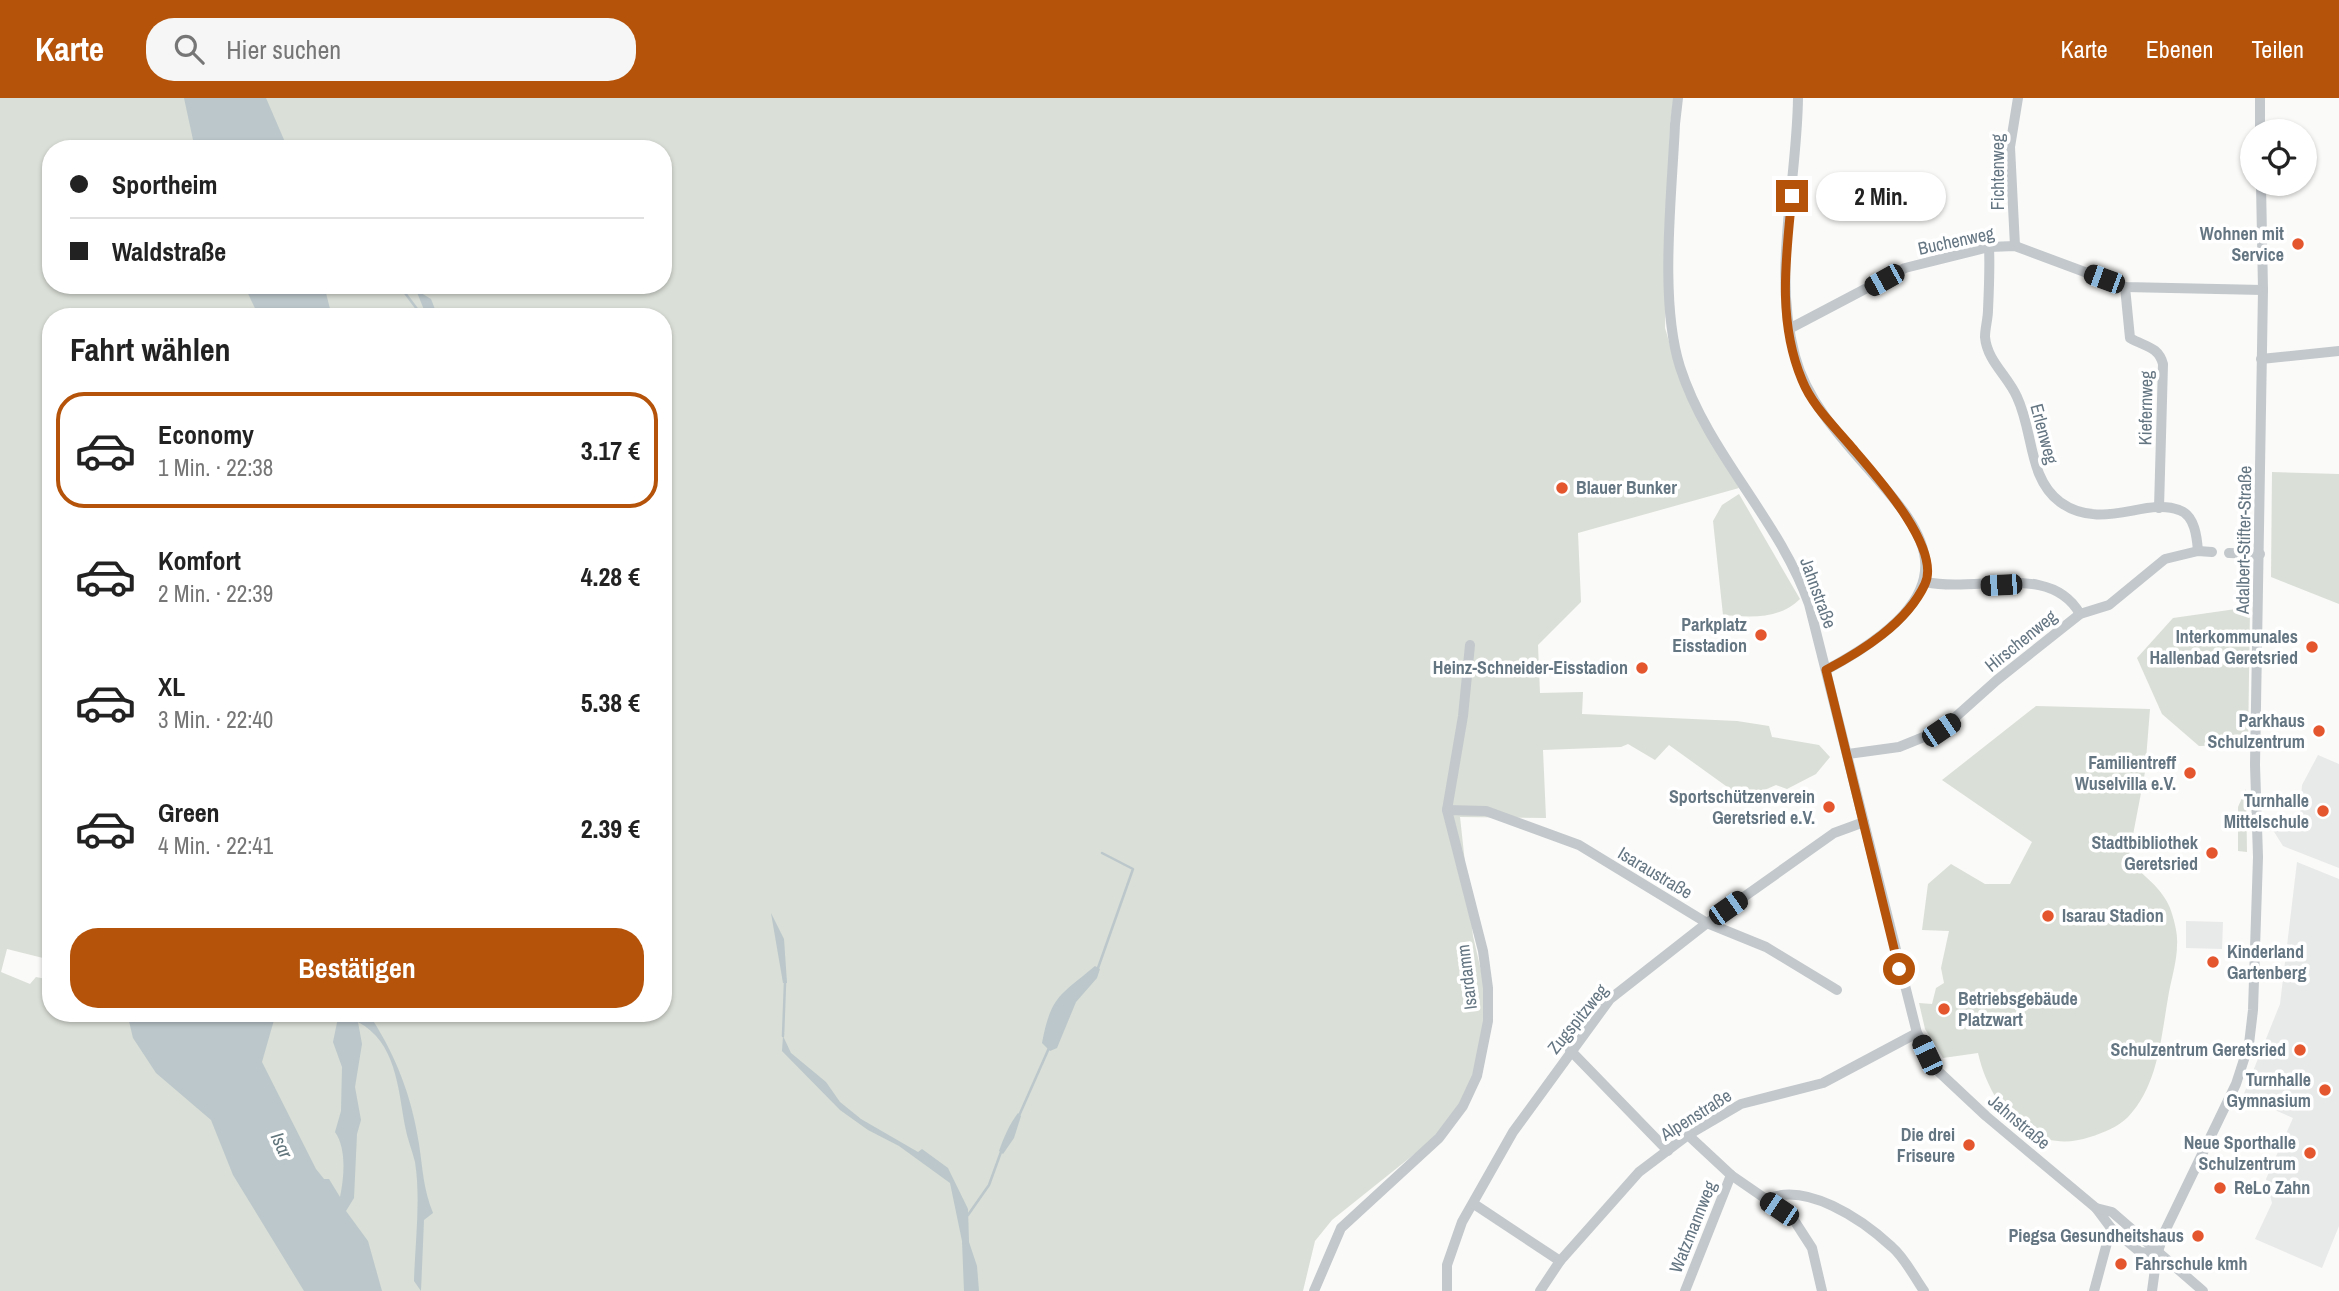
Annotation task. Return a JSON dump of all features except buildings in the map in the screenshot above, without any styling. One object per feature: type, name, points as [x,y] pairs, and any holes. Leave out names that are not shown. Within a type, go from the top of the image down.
[{"type":"street","name":"Jahnstraße","points":[[1678,98],[1669,328],[1680,369],[1695,402],[1743,490],[1787,553],[1801,583],[1826,670],[1917,1033],[1927,1055],[1959,1091],[2096,1208],[2111,1228],[2140,1252],[2157,1254]]},
{"type":"street","points":[[1798,98],[1783,295],[1802,380],[1818,408],[1877,477],[1914,530],[1926,554],[1926,582],[1901,616],[1873,642],[1826,670]]},
{"type":"street","name":"Fichtenweg","points":[[2015,246],[2010,147],[2018,98]]},
{"type":"street","points":[[2260,98],[2260,119]]},
{"type":"street","name":"Adalbert-Stifter-Straße","points":[[2152,1291],[2157,1254],[2178,1202],[2236,1084],[2249,1044],[2253,1010],[2258,857],[2255,765],[2263,290],[2261,196]]},
{"type":"street","name":"Buchenweg","points":[[1789,329],[1905,268],[1989,247],[2015,246],[2125,287],[2263,290]]},
{"type":"street","name":"Erlenweg","points":[[1989,247],[1985,338],[1993,361],[2017,397],[2032,438],[2037,474],[2044,488],[2074,511],[2124,514],[2159,508],[2180,510],[2189,517],[2196,534],[2198,551]]},
{"type":"street","name":"Kiefernweg","points":[[2125,287],[2130,338],[2152,346],[2161,354],[2164,364],[2159,508]]},
{"type":"street","points":[[2261,359],[2339,351]]},
{"type":"street","name":"Hirschenweg","points":[[1847,754],[1899,747],[1941,730],[1997,680],[2080,614],[2109,605],[2165,559],[2198,551],[2212,552]]},
{"type":"street","points":[[2229,553],[2260,554]]},
{"type":"street","points":[[1926,582],[1954,587],[2039,583],[2056,588],[2072,599],[2080,614]]},
{"type":"street","name":"Isardamm","points":[[1314,1291],[1341,1228],[1439,1138],[1463,1106],[1477,1076],[1488,1021],[1488,988],[1483,951],[1447,810],[1463,716],[1469,645]]},
{"type":"street","name":"Isaraustraße","points":[[1447,810],[1486,810],[1579,845],[1707,923],[1766,947],[1837,990]]},
{"type":"street","name":"Zugspitzweg","points":[[1447,1291],[1447,1265],[1453,1243],[1513,1132],[1570,1049],[1610,999],[1707,923],[1838,830],[1864,822]]},
{"type":"street","name":"Alpenstraße","points":[[1540,1291],[1560,1261],[1639,1172],[1688,1135],[1741,1104],[1823,1083],[1917,1033]]},
{"type":"street","points":[[1570,1049],[1668,1151]]},
{"type":"street","points":[[1688,1135],[1731,1175],[1792,1217],[1812,1248],[1819,1288]]},
{"type":"street","name":"Watzmannweg","points":[[1685,1291],[1731,1175]]},
{"type":"street","points":[[1765,1200],[1777,1194],[1811,1196],[1839,1208],[1893,1247],[1924,1291]]},
{"type":"street","points":[[1474,1204],[1560,1261]]},
{"type":"street","name":"Jahnstraße","points":[[2096,1208],[2112,1212],[2157,1254],[2203,1291]]},
{"type":"street","points":[[2094,1291],[2111,1228]]},
{"type":"shaded area","points":[[0,98],[1674,98],[1670,124],[1665,328],[1677,369],[1739,488],[1578,533],[1581,602],[1538,645],[1540,693],[1583,692],[1582,714],[1737,721],[1769,726],[1772,737],[1819,745],[1830,757],[1816,774],[1787,789],[1776,785],[1744,799],[1669,745],[1655,760],[1628,744],[1621,747],[1543,750],[1546,818],[1460,817],[1473,936],[1485,988],[1485,1020],[1475,1075],[1461,1104],[1437,1136],[1332,1220],[1315,1241],[1303,1291],[0,1291]]},
{"type":"shaded area","points":[[2272,472],[2339,474],[2339,604],[2271,577]]},
{"type":"shaded area","points":[[1739,494],[1800,599],[1774,614],[1723,615],[1713,521],[1722,505]]},
{"type":"shaded area","points":[[2250,607],[2248,745],[2199,746],[2162,714],[2137,658],[2173,618]]},
{"type":"shaded area","name":"Isarau Stadion","points":[[2036,706],[2150,709],[2145,772],[2128,861],[2152,882],[2167,901],[2177,936],[2176,957],[2161,1042],[2146,1090],[2138,1104],[2120,1124],[2095,1135],[2069,1141],[2049,1140],[2016,1122],[1992,1091],[1978,1053],[1943,1058],[1925,1029],[1919,1003],[1932,1004],[1936,988],[1944,983],[1941,968],[1949,931],[1922,930],[1928,884],[1951,864],[1985,884],[2010,884],[2032,842],[1942,780]]},
{"type":"shaded area","name":"Turnhalle Mittelschule","points":[[2318,755],[2339,764],[2339,868],[2283,846],[2271,827],[2299,827],[2302,785]]},
{"type":"shaded area","points":[[2246,789],[2247,852],[2238,851],[2238,807]]},
{"type":"shaded area","name":"Schulzentrum Geretsried","points":[[2297,862],[2339,879],[2339,1226],[2322,1268],[2255,1239],[2272,1203],[2266,1179],[2293,1118],[2243,1096],[2280,1004]]},
{"type":"shaded area","points":[[2186,921],[2223,922],[2222,949],[2186,948]]},
{"type":"water","points":[[184,98],[266,98],[284,140],[193,140]]},
{"type":"water","points":[[248,294],[326,294],[330,308],[255,308]]},
{"type":"water","points":[[418,294],[431,299],[434,308],[423,308]]},
{"type":"water","points":[[771,913],[784,939],[787,983],[783,983]]},
{"type":"water","points":[[1095,966],[1100,969],[1097,978],[1076,1002],[1057,1048],[1050,1051],[1042,1043],[1054,1005],[1066,990]]},
{"type":"water","name":"Isar","points":[[129,1022],[273,1022],[262,1062],[316,1169],[324,1179],[329,1179],[340,1197],[343,1155],[335,1132],[341,1111],[342,1067],[333,1042],[337,1022],[358,1022],[362,1044],[355,1087],[361,1120],[357,1134],[354,1198],[346,1211],[368,1241],[382,1291],[304,1291],[233,1175],[211,1120],[156,1073],[133,1038]]},
{"type":"water","points":[[358,1022],[374,1022],[396,1064],[416,1127],[425,1187],[433,1213],[424,1220],[421,1291],[414,1281],[418,1206],[415,1162],[393,1067],[388,1054],[371,1031]]},
{"type":"water","points":[[783,1036],[791,1053],[826,1082],[840,1102],[861,1119],[918,1152],[922,1149],[948,1168],[968,1209],[969,1242],[977,1266],[979,1291],[964,1291],[962,1241],[950,1183],[899,1146],[868,1130],[840,1110],[782,1051]]},
{"type":"water","points":[[1018,1113],[1021,1116],[1014,1138],[1003,1154],[999,1151]]},
{"type":"waterway","points":[[406,294],[416,308]]},
{"type":"waterway","points":[[1098,968],[1133,869],[1102,853]]},
{"type":"waterway","points":[[783,1036],[785,983]]},
{"type":"waterway","points":[[1018,1118],[1049,1048]]},
{"type":"waterway","points":[[968,1215],[989,1185],[1001,1152]]},
{"type":"place","name":"Wohnen mit Service","points":[[2298,244]]},
{"type":"place","name":"Blauer Bunker","points":[[1562,488]]},
{"type":"place","name":"Parkplatz Eisstadion","points":[[1761,635]]},
{"type":"place","name":"Interkommunales Hallenbad Geretsried","points":[[2312,647]]},
{"type":"place","name":"Heinz-Schneider-Eisstadion","points":[[1642,668]]},
{"type":"place","name":"Parkhaus Schulzentrum","points":[[2319,731]]},
{"type":"place","name":"Familientreff Wuselvilla e.V.","points":[[2190,773]]},
{"type":"place","name":"Sportschützenverein Geretsried e.V.","points":[[1829,807]]},
{"type":"place","name":"Turnhalle Mittelschule","points":[[2323,811]]},
{"type":"place","name":"Stadtbibliothek Geretsried","points":[[2212,853]]},
{"type":"place","name":"Isarau Stadion","points":[[2048,916]]},
{"type":"place","name":"Kinderland Gartenberg","points":[[2213,962]]},
{"type":"place","name":"Betriebsgebäude Platzwart","points":[[1944,1009]]},
{"type":"place","name":"Schulzentrum Geretsried","points":[[2300,1050]]},
{"type":"place","name":"Turnhalle Gymnasium","points":[[2325,1090]]},
{"type":"place","name":"Die drei Friseure","points":[[1969,1145]]},
{"type":"place","name":"Neue Sporthalle Schulzentrum","points":[[2310,1153]]},
{"type":"place","name":"ReLo Zahn","points":[[2220,1188]]},
{"type":"place","name":"Piegsa Gesundheitshaus","points":[[2198,1236]]},
{"type":"place","name":"Fahrschule kmh","points":[[2121,1264]]},
{"type":"route","points":[[1792,196],[1783,295],[1802,380],[1818,408],[1901,508],[1926,554],[1926,582],[1901,616],[1873,642],[1826,670],[1899,969]]}]
